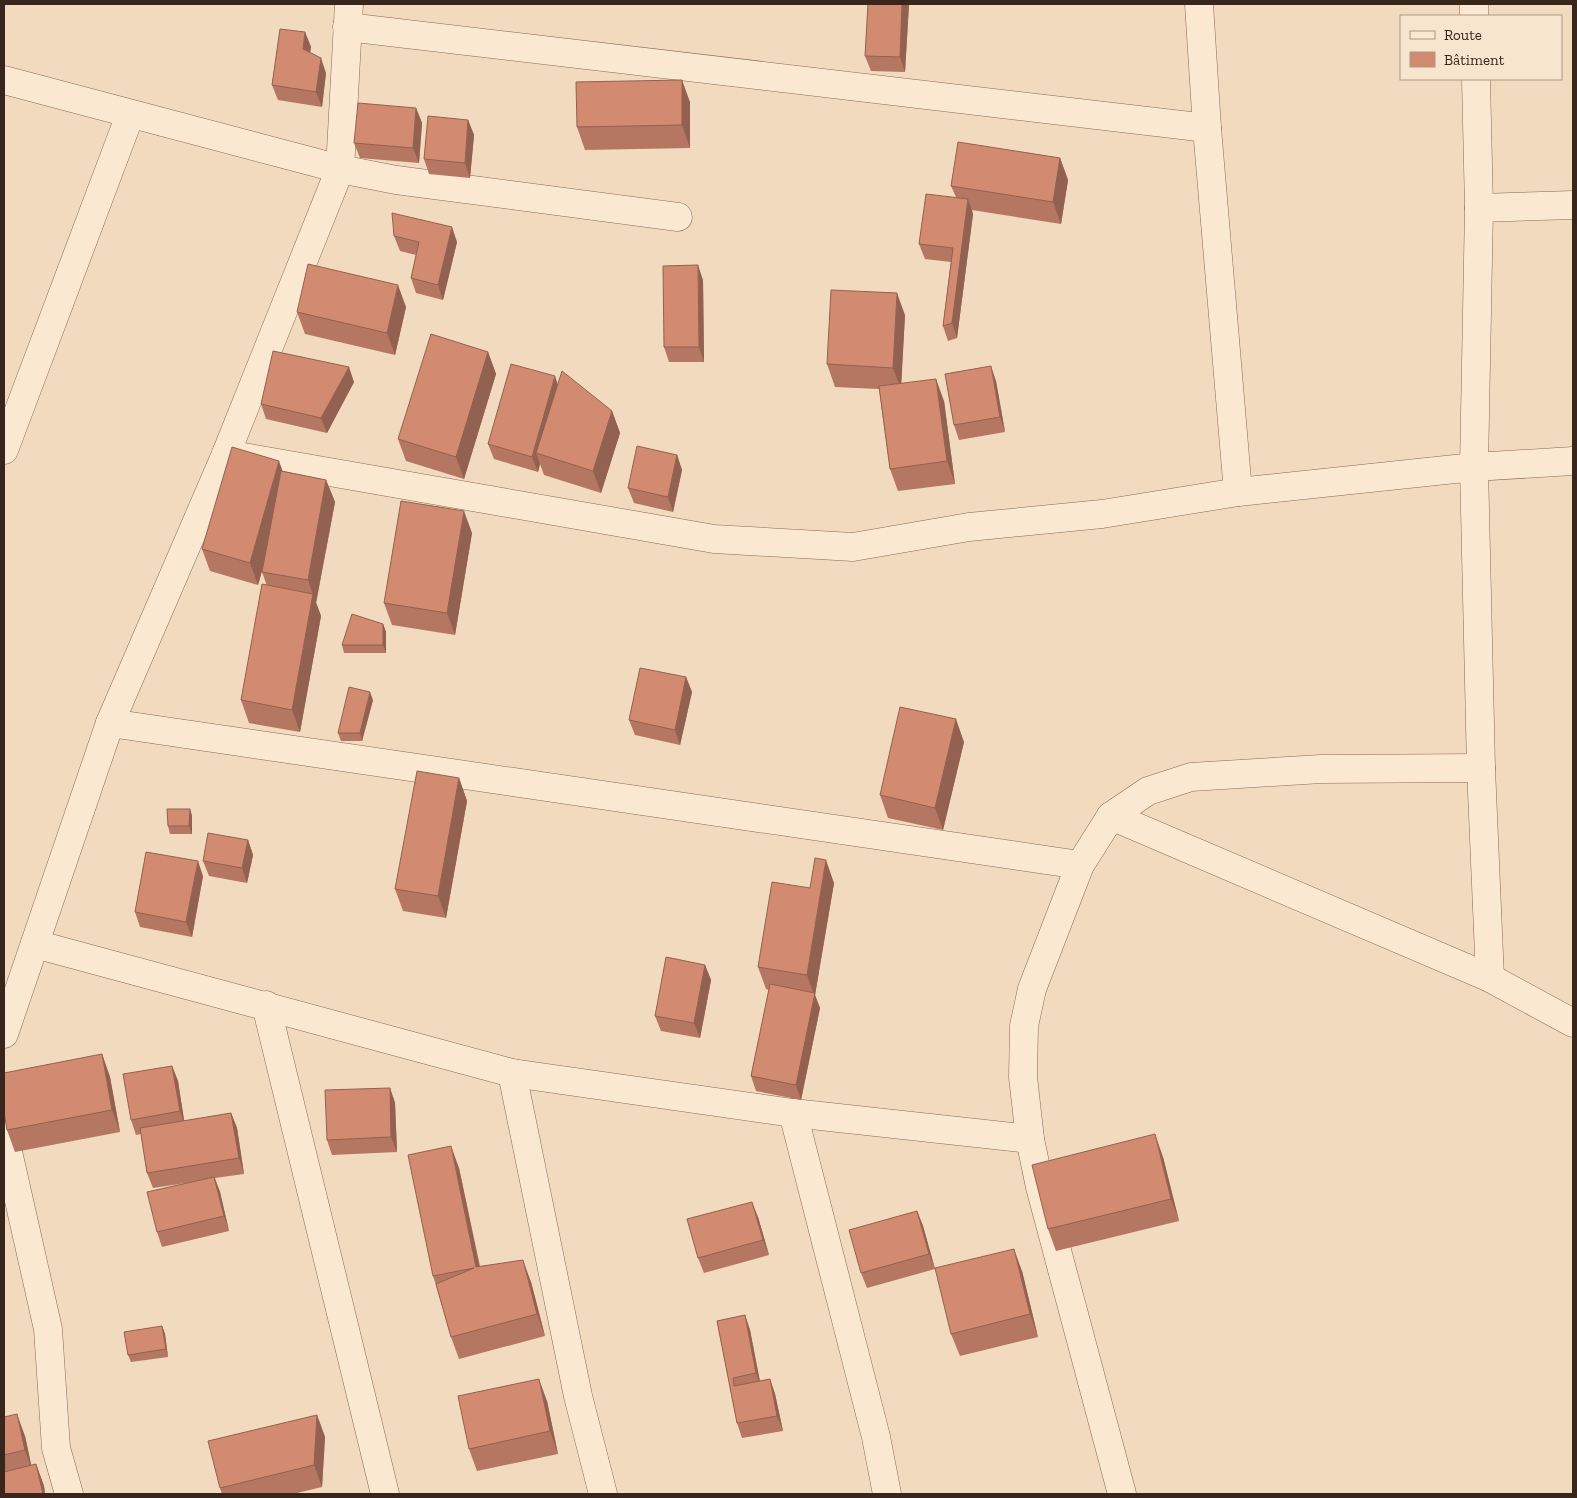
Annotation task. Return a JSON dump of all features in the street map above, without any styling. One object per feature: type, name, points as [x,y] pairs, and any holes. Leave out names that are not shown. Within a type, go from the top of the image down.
[{"type":"street","points":[[1200,4],[1207,128],[1238,492]]},
{"type":"street","points":[[4,1034],[110,723],[226,454],[340,169],[348,15],[1207,128]]},
{"type":"street","points":[[4,80],[130,115],[340,169],[396,180],[678,217]]},
{"type":"street","points":[[1476,80],[1479,208],[1474,467],[1481,768],[1490,978]]},
{"type":"street","points":[[4,450],[130,115]]},
{"type":"street","points":[[1479,208],[1573,205]]},
{"type":"street","points":[[226,454],[714,539],[853,547],[969,527],[1102,514],[1238,492],[1474,467],[1573,461]]},
{"type":"street","points":[[110,723],[1080,865]]},
{"type":"street","points":[[1122,1494],[1056,1251],[1030,1139],[1023,1076],[1024,1026],[1032,989],[1080,865],[1111,816],[1148,791],[1192,778],[1321,769],[1481,768]]},
{"type":"street","points":[[1111,816],[1490,978],[1573,1023]]},
{"type":"street","points":[[35,944],[512,1073],[793,1114],[1030,1139]]},
{"type":"street","points":[[266,1005],[385,1494]]},
{"type":"street","points":[[512,1073],[578,1396],[603,1494]]},
{"type":"street","points":[[793,1114],[876,1437],[887,1494]]},
{"type":"street","points":[[4,1134],[48,1330],[56,1448],[69,1494]]},
{"type":"building","points":[[868,4],[902,4],[900,57],[865,56]]},
{"type":"building","points":[[280,29],[305,32],[303,49],[321,58],[316,92],[272,85]]},
{"type":"building","points":[[682,80],[682,125],[577,127],[576,82]]},
{"type":"building","points":[[358,103],[416,108],[413,148],[354,143]]},
{"type":"building","points":[[428,116],[468,120],[465,163],[424,159]]},
{"type":"building","points":[[958,142],[1060,158],[1053,202],[951,186]]},
{"type":"building","points":[[926,194],[968,199],[952,323],[943,326],[953,248],[919,244]]},
{"type":"building","points":[[392,213],[452,227],[438,285],[411,278],[419,242],[394,236]]},
{"type":"building","points":[[308,264],[398,285],[387,333],[297,312]]},
{"type":"building","points":[[698,265],[699,347],[664,347],[663,266]]},
{"type":"building","points":[[831,290],[897,293],[893,368],[827,364]]},
{"type":"building","points":[[431,334],[488,352],[456,457],[398,439]]},
{"type":"building","points":[[273,351],[349,367],[321,418],[261,404]]},
{"type":"building","points":[[511,364],[555,376],[532,457],[488,444]]},
{"type":"building","points":[[991,366],[1000,417],[954,425],[945,374]]},
{"type":"building","points":[[562,371],[612,411],[593,471],[536,453]]},
{"type":"building","points":[[936,379],[947,461],[890,469],[879,386]]},
{"type":"building","points":[[637,446],[677,455],[668,497],[628,488]]},
{"type":"building","points":[[232,447],[279,461],[250,563],[202,549]]},
{"type":"building","points":[[281,471],[326,480],[308,580],[262,572]]},
{"type":"building","points":[[401,501],[464,511],[447,613],[384,603]]},
{"type":"building","points":[[262,584],[313,594],[292,710],[241,700]]},
{"type":"building","points":[[352,614],[383,624],[383,645],[342,645]]},
{"type":"building","points":[[640,668],[686,677],[675,730],[629,720]]},
{"type":"building","points":[[349,687],[370,692],[360,733],[338,733]]},
{"type":"building","points":[[900,707],[956,719],[935,808],[880,795]]},
{"type":"building","points":[[417,771],[459,778],[438,896],[395,889]]},
{"type":"building","points":[[167,809],[190,809],[189,826],[168,826]]},
{"type":"building","points":[[208,833],[248,840],[242,868],[203,861]]},
{"type":"building","points":[[146,852],[198,861],[186,922],[135,912]]},
{"type":"building","points":[[815,858],[826,860],[807,975],[758,967],[772,882],[810,888]]},
{"type":"building","points":[[666,957],[705,965],[694,1023],[655,1016]]},
{"type":"building","points":[[770,984],[815,993],[796,1085],[751,1076]]},
{"type":"building","points":[[102,1054],[112,1110],[7,1130],[4,1112],[4,1073]]},
{"type":"building","points":[[172,1066],[180,1111],[131,1120],[123,1074]]},
{"type":"building","points":[[390,1088],[391,1137],[327,1140],[325,1090]]},
{"type":"building","points":[[231,1113],[239,1158],[147,1173],[140,1128]]},
{"type":"building","points":[[1155,1134],[1171,1199],[1048,1229],[1032,1165]]},
{"type":"building","points":[[451,1146],[476,1267],[523,1260],[537,1314],[451,1337],[436,1284],[474,1268],[433,1276],[408,1155]]},
{"type":"building","points":[[214,1177],[224,1216],[157,1232],[147,1192]]},
{"type":"building","points":[[752,1202],[763,1240],[698,1258],[687,1219]]},
{"type":"building","points":[[917,1211],[929,1254],[861,1273],[849,1230]]},
{"type":"building","points":[[1014,1249],[1030,1314],[951,1334],[935,1268]]},
{"type":"building","points":[[745,1315],[756,1373],[733,1378],[734,1386],[770,1379],[777,1416],[737,1423],[717,1321]]},
{"type":"building","points":[[162,1326],[166,1349],[128,1355],[124,1332]]},
{"type":"building","points":[[539,1379],[550,1431],[469,1449],[458,1396]]},
{"type":"building","points":[[17,1414],[25,1450],[4,1455],[4,1417]]},
{"type":"building","points":[[317,1415],[314,1465],[220,1488],[208,1441]]},
{"type":"building","points":[[36,1464],[43,1494],[4,1494],[4,1472]]}]
